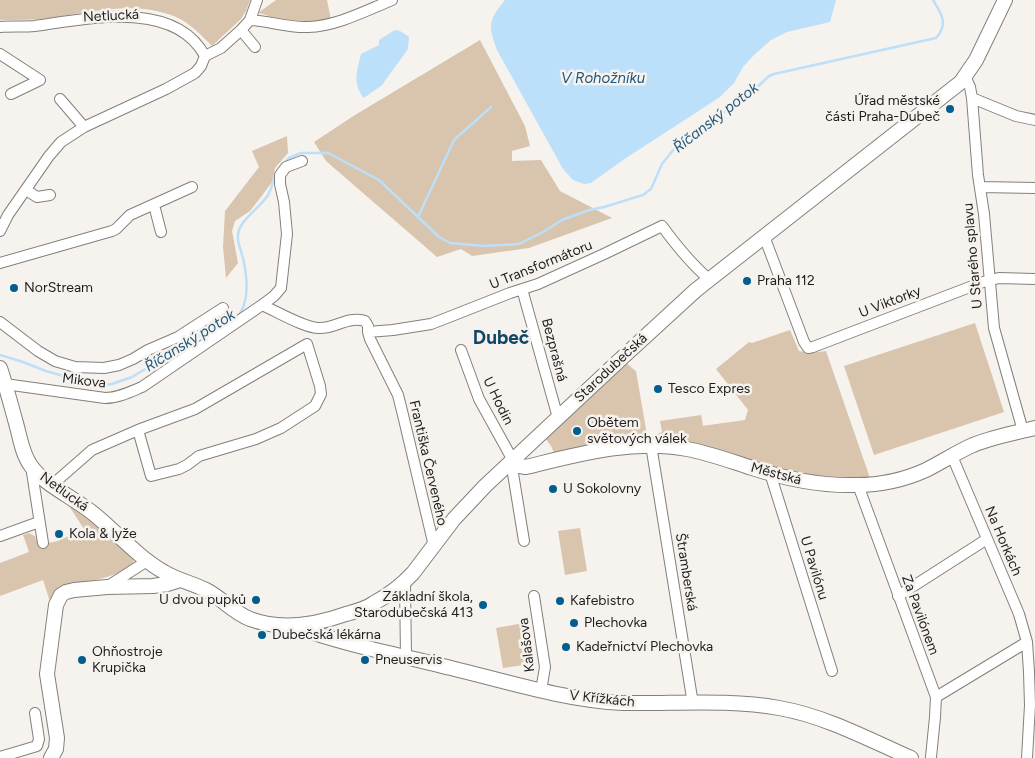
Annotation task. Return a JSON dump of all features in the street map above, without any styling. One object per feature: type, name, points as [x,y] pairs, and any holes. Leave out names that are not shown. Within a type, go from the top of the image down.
[{"type":"street","points":[[0,231],[8,215],[61,142],[84,128],[195,74],[205,56],[221,48],[250,20],[257,0]]},
{"type":"street","points":[[250,20],[308,27],[333,24],[392,0]]},
{"type":"street","name":"Starodubečská","points":[[180,580],[206,590],[247,618],[266,623],[293,626],[307,625],[330,620],[373,604],[404,582],[463,509],[558,418],[709,279],[961,82],[981,52],[1005,0]]},
{"type":"street","name":"Netlucká","points":[[0,27],[32,26],[129,12],[157,16],[175,22],[200,45],[205,56]]},
{"type":"street","points":[[241,30],[255,47]]},
{"type":"street","points":[[0,54],[40,80],[11,94]]},
{"type":"street","name":"U Starého splavu","points":[[966,76],[972,98],[994,328],[1029,430]]},
{"type":"street","points":[[972,98],[1016,116],[1035,120]]},
{"type":"street","points":[[60,99],[84,128]]},
{"type":"street","name":"Mikova","points":[[5,384],[105,398],[126,394],[142,386],[274,296],[281,288],[287,234],[280,175],[286,167],[302,161]]},
{"type":"street","points":[[0,263],[112,231],[130,215],[192,187]]},
{"type":"street","points":[[980,187],[1035,188]]},
{"type":"street","points":[[26,190],[37,197],[50,195]]},
{"type":"street","points":[[154,205],[161,232]]},
{"type":"street","name":"U Transformátoru","points":[[367,327],[393,330],[431,324],[538,284],[662,226],[709,279]]},
{"type":"street","name":"U Viktorky","points":[[764,236],[804,342],[808,348],[969,286],[999,278],[1035,279]]},
{"type":"street","name":"Bezprašná","points":[[522,289],[558,418]]},
{"type":"street","points":[[262,305],[307,326],[318,329],[334,326],[348,320],[360,320],[367,327]]},
{"type":"street","name":"Mikova","points":[[0,322],[38,351],[55,361],[75,367],[104,368],[119,365],[178,337],[223,308]]},
{"type":"street","name":"Františka Červeného","points":[[367,327],[370,339],[398,395],[434,546]]},
{"type":"street","points":[[52,484],[92,450],[138,430],[195,409],[307,344],[321,394],[315,406],[281,428],[250,442],[199,456],[179,468],[151,476],[138,430]]},
{"type":"street","name":"U Hodin","points":[[461,350],[478,399],[509,452],[511,463]]},
{"type":"street","name":"Netlucká","points":[[0,369],[21,441],[31,466],[40,476],[85,506],[147,561],[180,580]]},
{"type":"street","name":"Městská","points":[[511,463],[526,467],[590,451],[651,445],[706,453],[770,473],[812,483],[858,486],[906,478],[926,470],[973,445],[1029,430]]},
{"type":"street","name":"Štramberská","points":[[651,445],[693,704]]},
{"type":"street","name":"Na Horkách","points":[[952,456],[1019,614],[1027,642],[1030,704],[1027,758]]},
{"type":"street","points":[[511,463],[524,541]]},
{"type":"street","points":[[31,466],[43,543]]},
{"type":"street","name":"U Pavilónu","points":[[770,473],[832,671]]},
{"type":"street","name":"Za Pavilónem","points":[[858,486],[936,697],[936,717],[931,757]]},
{"type":"street","points":[[0,536],[39,522]]},
{"type":"street","points":[[898,596],[987,539]]},
{"type":"street","points":[[107,587],[147,561]]},
{"type":"street","points":[[51,758],[56,749],[56,738],[47,674],[56,605],[61,595],[66,592],[91,588],[153,586],[180,580]]},
{"type":"street","points":[[404,582],[406,657]]},
{"type":"street","name":"Kalašova","points":[[534,596],[545,667],[541,691]]},
{"type":"street","name":"V Křížkách","points":[[293,626],[317,634],[541,691],[603,702],[750,704],[781,709],[841,727],[911,758]]},
{"type":"street","points":[[936,697],[1027,642]]},
{"type":"street","points":[[0,757],[37,746],[39,739],[35,712]]},
{"type":"shaded area","points":[[0,0],[250,0],[241,19],[212,46],[186,23],[161,12],[130,8],[44,19],[0,20]]},
{"type":"shaded area","points":[[276,0],[327,0],[331,20],[308,24],[290,24],[258,13]]},
{"type":"shaded area","points":[[480,40],[525,126],[530,146],[512,151],[512,161],[541,160],[560,191],[612,218],[529,248],[472,256],[461,249],[437,257],[326,161],[314,142],[355,115]]},
{"type":"shaded area","points":[[287,136],[288,153],[275,168],[272,182],[250,211],[235,221],[232,231],[238,263],[226,278],[223,247],[225,211],[259,167],[252,151]]},
{"type":"shaded area","points":[[975,323],[1004,412],[874,455],[844,366]]},
{"type":"shaded area","points":[[790,330],[799,351],[810,353],[826,351],[870,478],[848,480],[811,476],[779,470],[656,439],[657,434],[662,432],[660,421],[701,415],[702,426],[745,420],[748,410],[716,369],[749,342],[752,343]]},
{"type":"shaded area","points":[[625,362],[636,371],[647,435],[645,440],[555,455],[545,438]]},
{"type":"shaded area","points":[[66,499],[134,556],[133,565],[108,576],[63,586],[51,605],[43,580],[0,596],[0,563],[29,552],[23,535],[29,533],[35,536],[38,545],[58,541],[84,529]]},
{"type":"shaded area","points":[[580,528],[587,571],[565,575],[558,531]]},
{"type":"shaded area","points":[[524,623],[531,664],[503,668],[496,628]]},
{"type":"water","name":"V Rohožníku","points":[[505,0],[836,0],[830,22],[787,32],[771,40],[743,67],[734,83],[720,97],[591,183],[584,184],[573,180],[563,169],[497,50],[491,24],[495,13]]},
{"type":"water","points":[[395,30],[409,37],[408,49],[382,85],[364,98],[357,82],[357,71],[361,54],[379,45],[379,40]]},
{"type":"waterway","name":"Říčanský potok","points":[[282,165],[289,158],[301,153],[328,153],[379,180],[439,237],[450,243],[484,246],[519,244],[562,220],[589,210],[643,195],[651,189],[662,164],[674,149],[754,90],[769,76],[936,38],[940,33],[943,23],[941,14],[933,0]]},
{"type":"waterway","points":[[418,217],[454,140],[491,107]]},
{"type":"waterway","name":"Říčanský potok","points":[[237,317],[244,304],[247,289],[243,258],[238,241],[239,230],[246,219],[268,195],[276,173]]},
{"type":"waterway","name":"Říčanský potok","points":[[0,355],[77,380],[103,385],[112,384],[132,377],[169,356],[201,334],[213,331],[232,320]]},
{"type":"place","name":"Úřad městské části Praha-Dubeč","points":[[950,109]]},
{"type":"place","name":"Praha 112","points":[[747,281]]},
{"type":"place","name":"NorStream","points":[[14,288]]},
{"type":"place","name":"Tesco Expres","points":[[658,389]]},
{"type":"place","name":"Obětem světových válek","points":[[577,431]]},
{"type":"place","name":"U Sokolovny","points":[[553,489]]},
{"type":"place","name":"Kola & lyže","points":[[59,534]]},
{"type":"place","name":"U dvou pupků","points":[[256,600]]},
{"type":"place","name":"Kafebistro","points":[[560,601]]},
{"type":"place","name":"Základní škola, Starodubečská 413","points":[[483,605]]},
{"type":"place","name":"Plechovka","points":[[574,623]]},
{"type":"place","name":"Dubečská lékárna","points":[[262,635]]},
{"type":"place","name":"Kadeřnictví Plechovka","points":[[566,647]]},
{"type":"place","name":"Ohňostroje Krupička","points":[[82,660]]},
{"type":"place","name":"Pneuservis","points":[[365,660]]},
{"type":"district","name":"Dubeč","points":[[501,338]]}]
